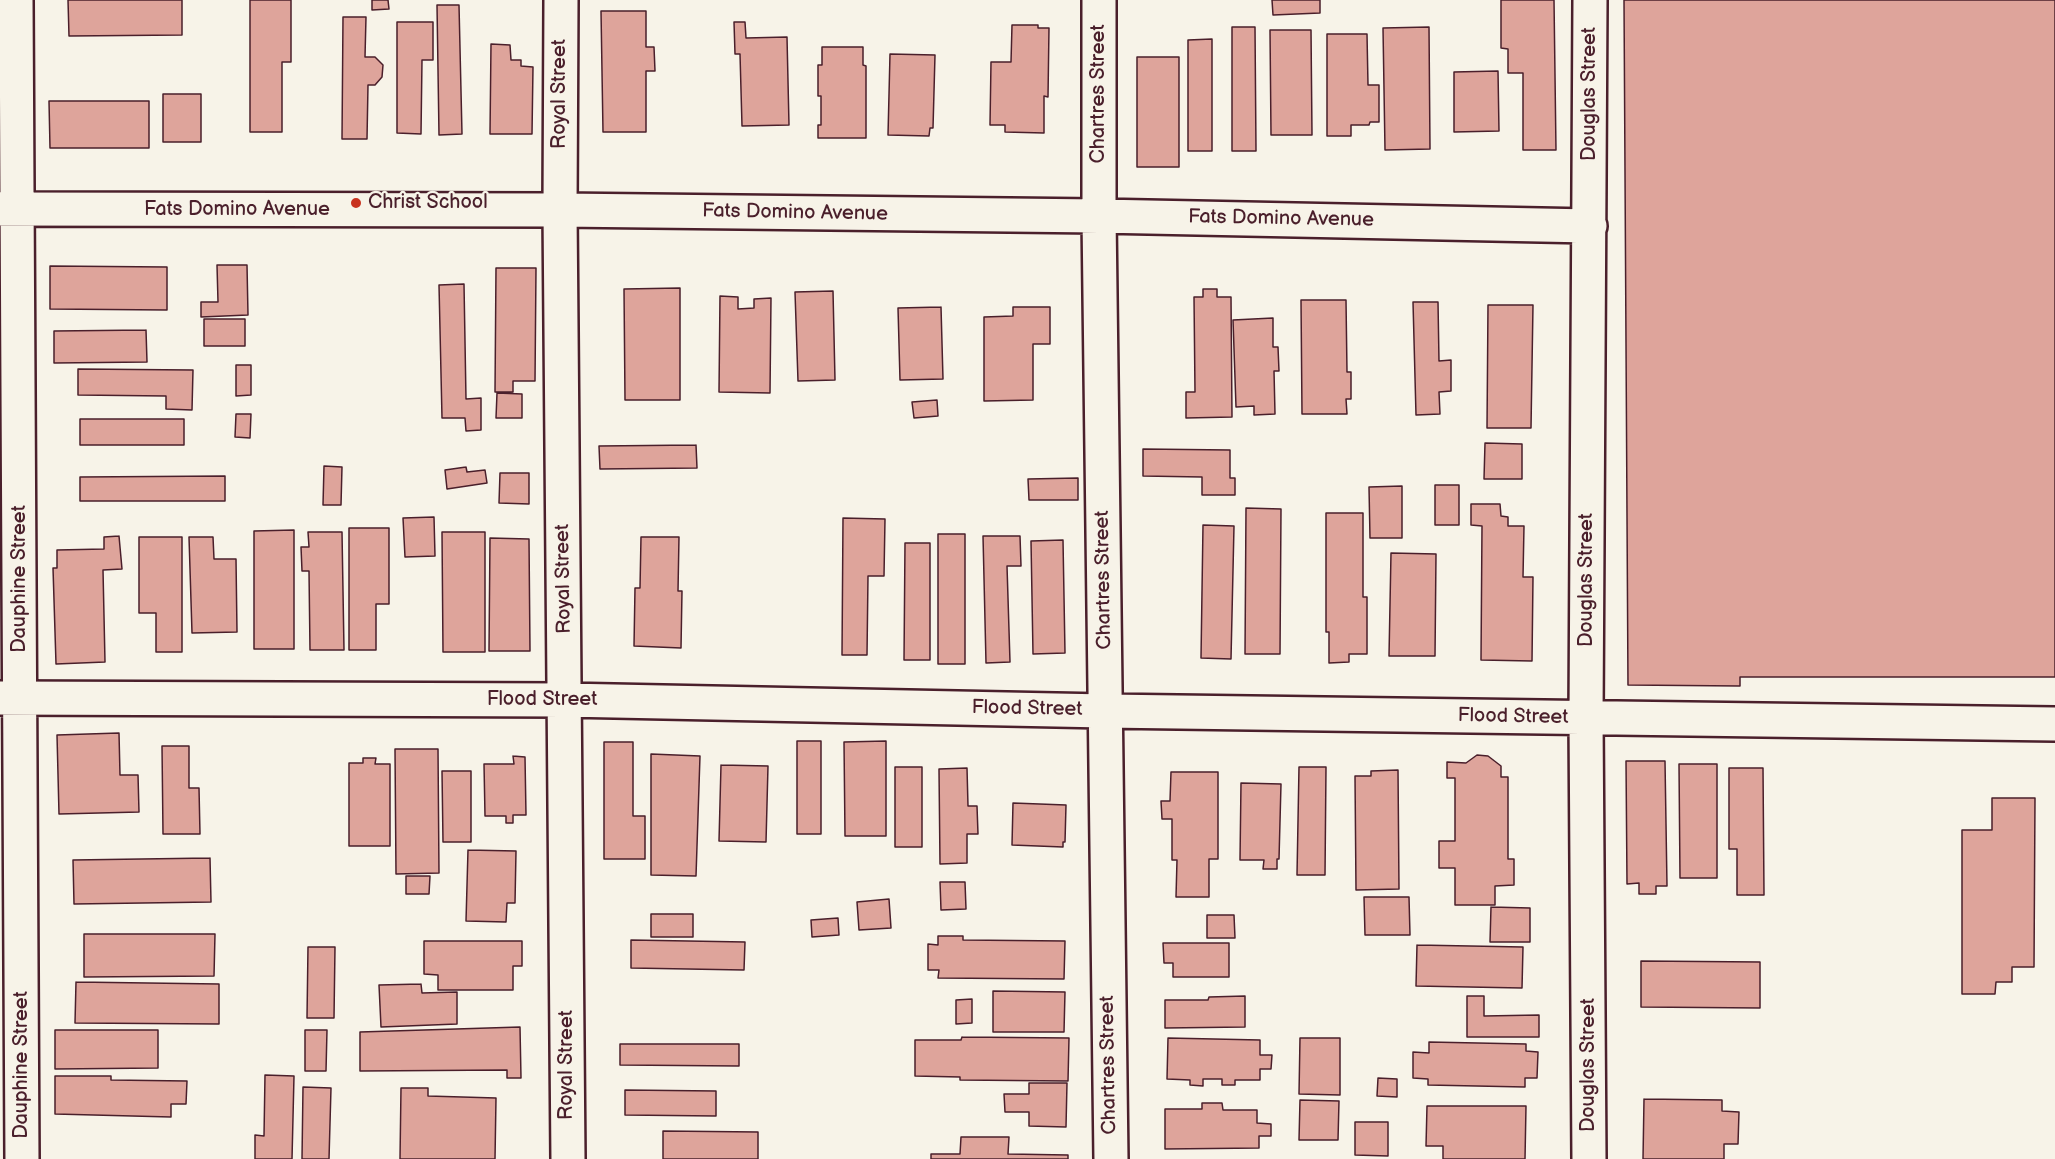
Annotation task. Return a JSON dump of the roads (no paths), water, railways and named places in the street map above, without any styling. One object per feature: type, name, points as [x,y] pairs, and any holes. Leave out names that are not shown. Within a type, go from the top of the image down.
[{"type":"street","name":"Dauphine Street","points":[[16,0],[9,209],[10,698],[22,1159]]},
{"type":"street","name":"Royal Street","points":[[561,0],[560,210],[568,1159]]},
{"type":"street","name":"Chartres Street","points":[[1099,0],[1099,216],[1111,1159]]},
{"type":"street","name":"Douglas Street","points":[[1589,1159],[1586,718],[1590,0]]},
{"type":"street","name":"Fats Domino Avenue","points":[[9,209],[560,210],[1099,216],[1590,226]]},
{"type":"street","name":"Flood Street","points":[[10,698],[565,700],[1105,711],[2055,724]]},
{"type":"place","name":"Christ School","points":[[356,203]]}]
